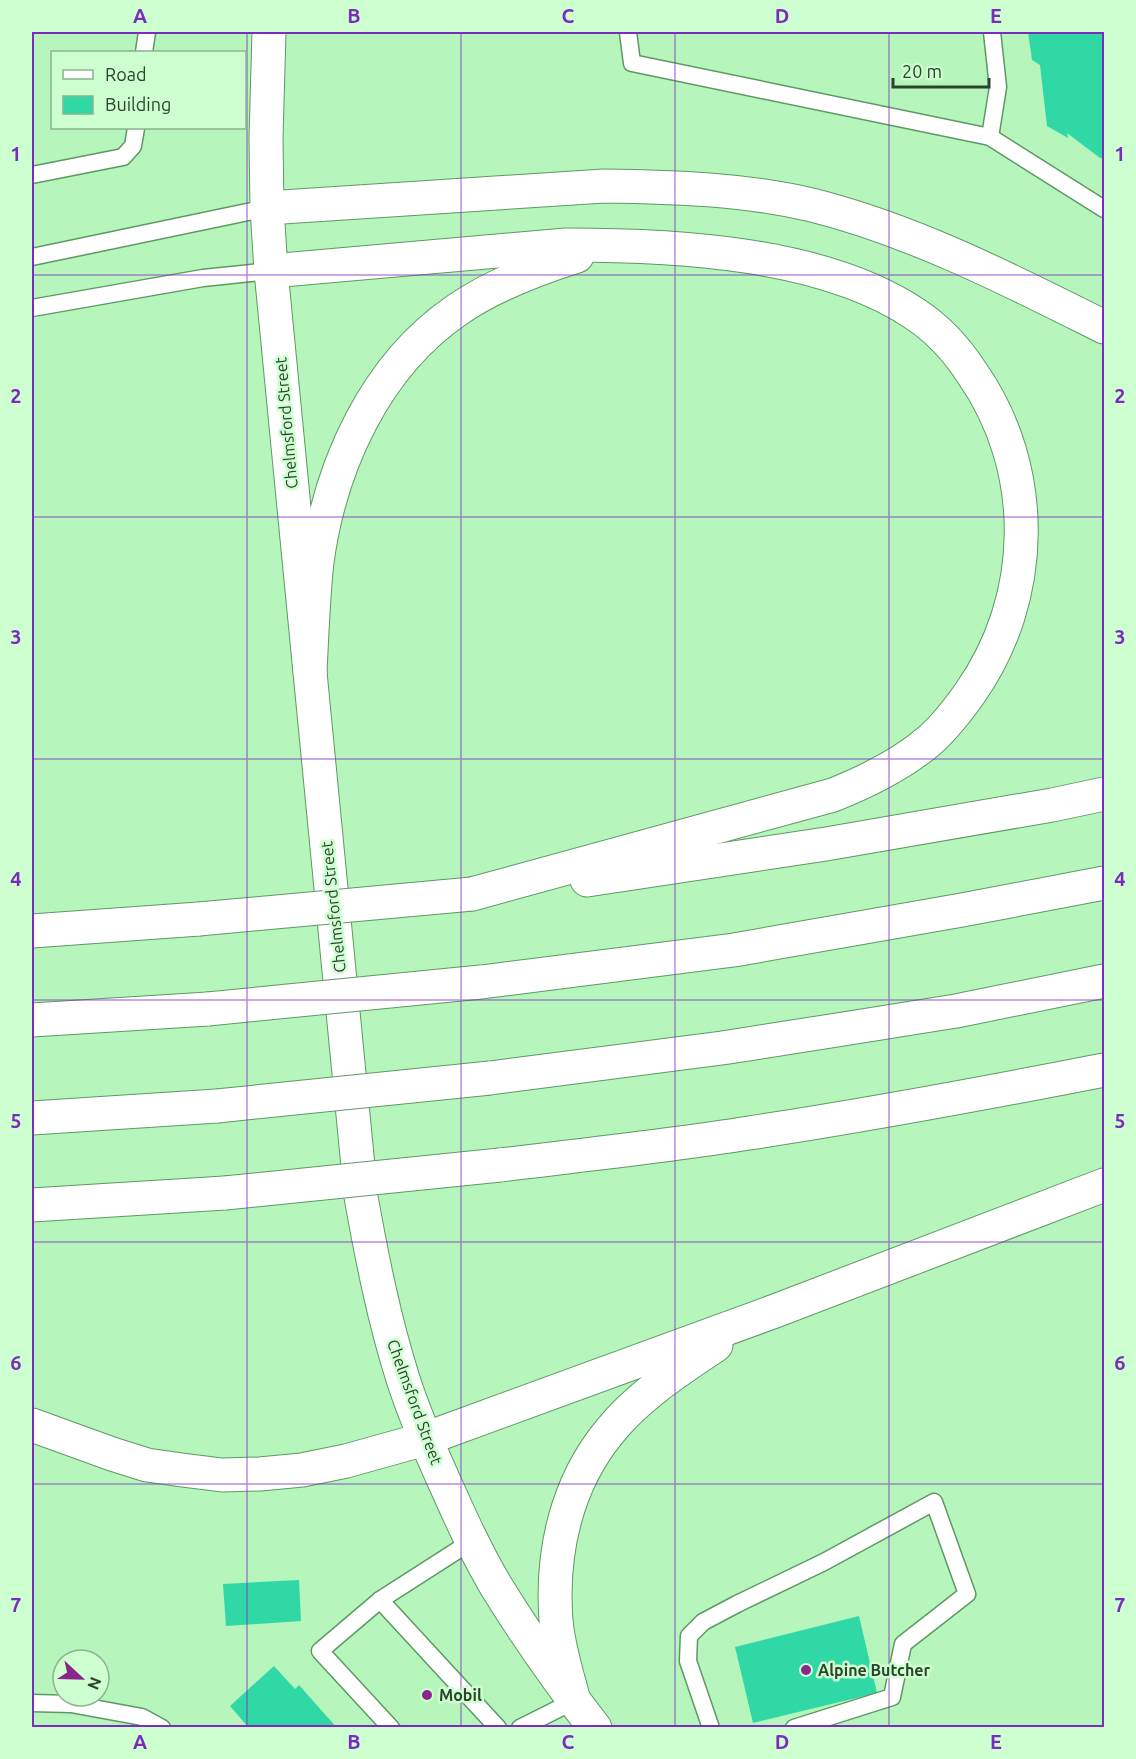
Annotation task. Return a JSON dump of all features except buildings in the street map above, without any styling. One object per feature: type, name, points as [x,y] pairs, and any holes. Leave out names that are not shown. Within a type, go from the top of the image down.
[{"type":"main road","name":"Chelmsford Street","points":[[269,32],[266,138],[271,271],[362,1197],[373,1263],[403,1379],[425,1439],[472,1541],[496,1586],[595,1728]]},
{"type":"main road","points":[[267,208],[604,186],[713,189],[811,205],[912,237],[1002,276],[1104,327]]},
{"type":"main road","points":[[271,271],[566,245],[702,250],[791,265],[857,285],[888,298],[917,315],[933,328],[963,359],[982,386],[1008,444],[1016,473],[1020,509],[1022,544],[1018,580],[997,647],[980,679],[958,710],[930,740],[876,777],[833,795],[472,894]]},
{"type":"main road","points":[[310,671],[318,560],[328,511],[340,466],[379,389],[427,334],[476,298],[556,263],[614,245]]},
{"type":"main road","points":[[32,931],[199,919],[472,894],[594,880],[972,819],[1104,794]]},
{"type":"main road","points":[[32,1020],[208,1009],[482,982],[734,950],[884,925],[1104,883]]},
{"type":"main road","points":[[32,1118],[217,1106],[490,1078],[780,1039],[956,1011],[1104,981]]},
{"type":"main road","points":[[32,1205],[225,1192],[634,1149],[748,1133],[979,1095],[1104,1070]]},
{"type":"main road","points":[[32,1425],[147,1465],[222,1474],[260,1474],[302,1470],[346,1461],[425,1439],[775,1311],[1104,1185]]},
{"type":"main road","points":[[574,1701],[556,1622],[558,1552],[563,1522],[574,1490],[589,1460],[610,1430],[663,1382],[720,1342],[775,1311]]},
{"type":"lane","points":[[144,51],[147,32]]},
{"type":"lane","points":[[628,32],[632,63],[990,136],[1104,209]]},
{"type":"lane","points":[[990,136],[998,87],[992,32]]},
{"type":"lane","points":[[32,175],[123,157],[133,146],[136,129]]},
{"type":"lane","points":[[32,257],[267,208]]},
{"type":"lane","points":[[32,308],[203,278],[271,271]]},
{"type":"lane","points":[[711,1728],[688,1661],[689,1636],[703,1622],[712,1617],[824,1562],[934,1502],[968,1594],[903,1644],[892,1697],[794,1728]]},
{"type":"lane","points":[[391,1728],[320,1651],[380,1600],[472,1541]]},
{"type":"lane","points":[[380,1600],[498,1728]]},
{"type":"lane","points":[[520,1728],[574,1701]]},
{"type":"lane","points":[[32,1703],[70,1704],[142,1717],[162,1728]]},
{"type":"place","name":"Alpine Butcher","points":[[806,1670]]},
{"type":"place","name":"Mobil","points":[[427,1695]]}]
